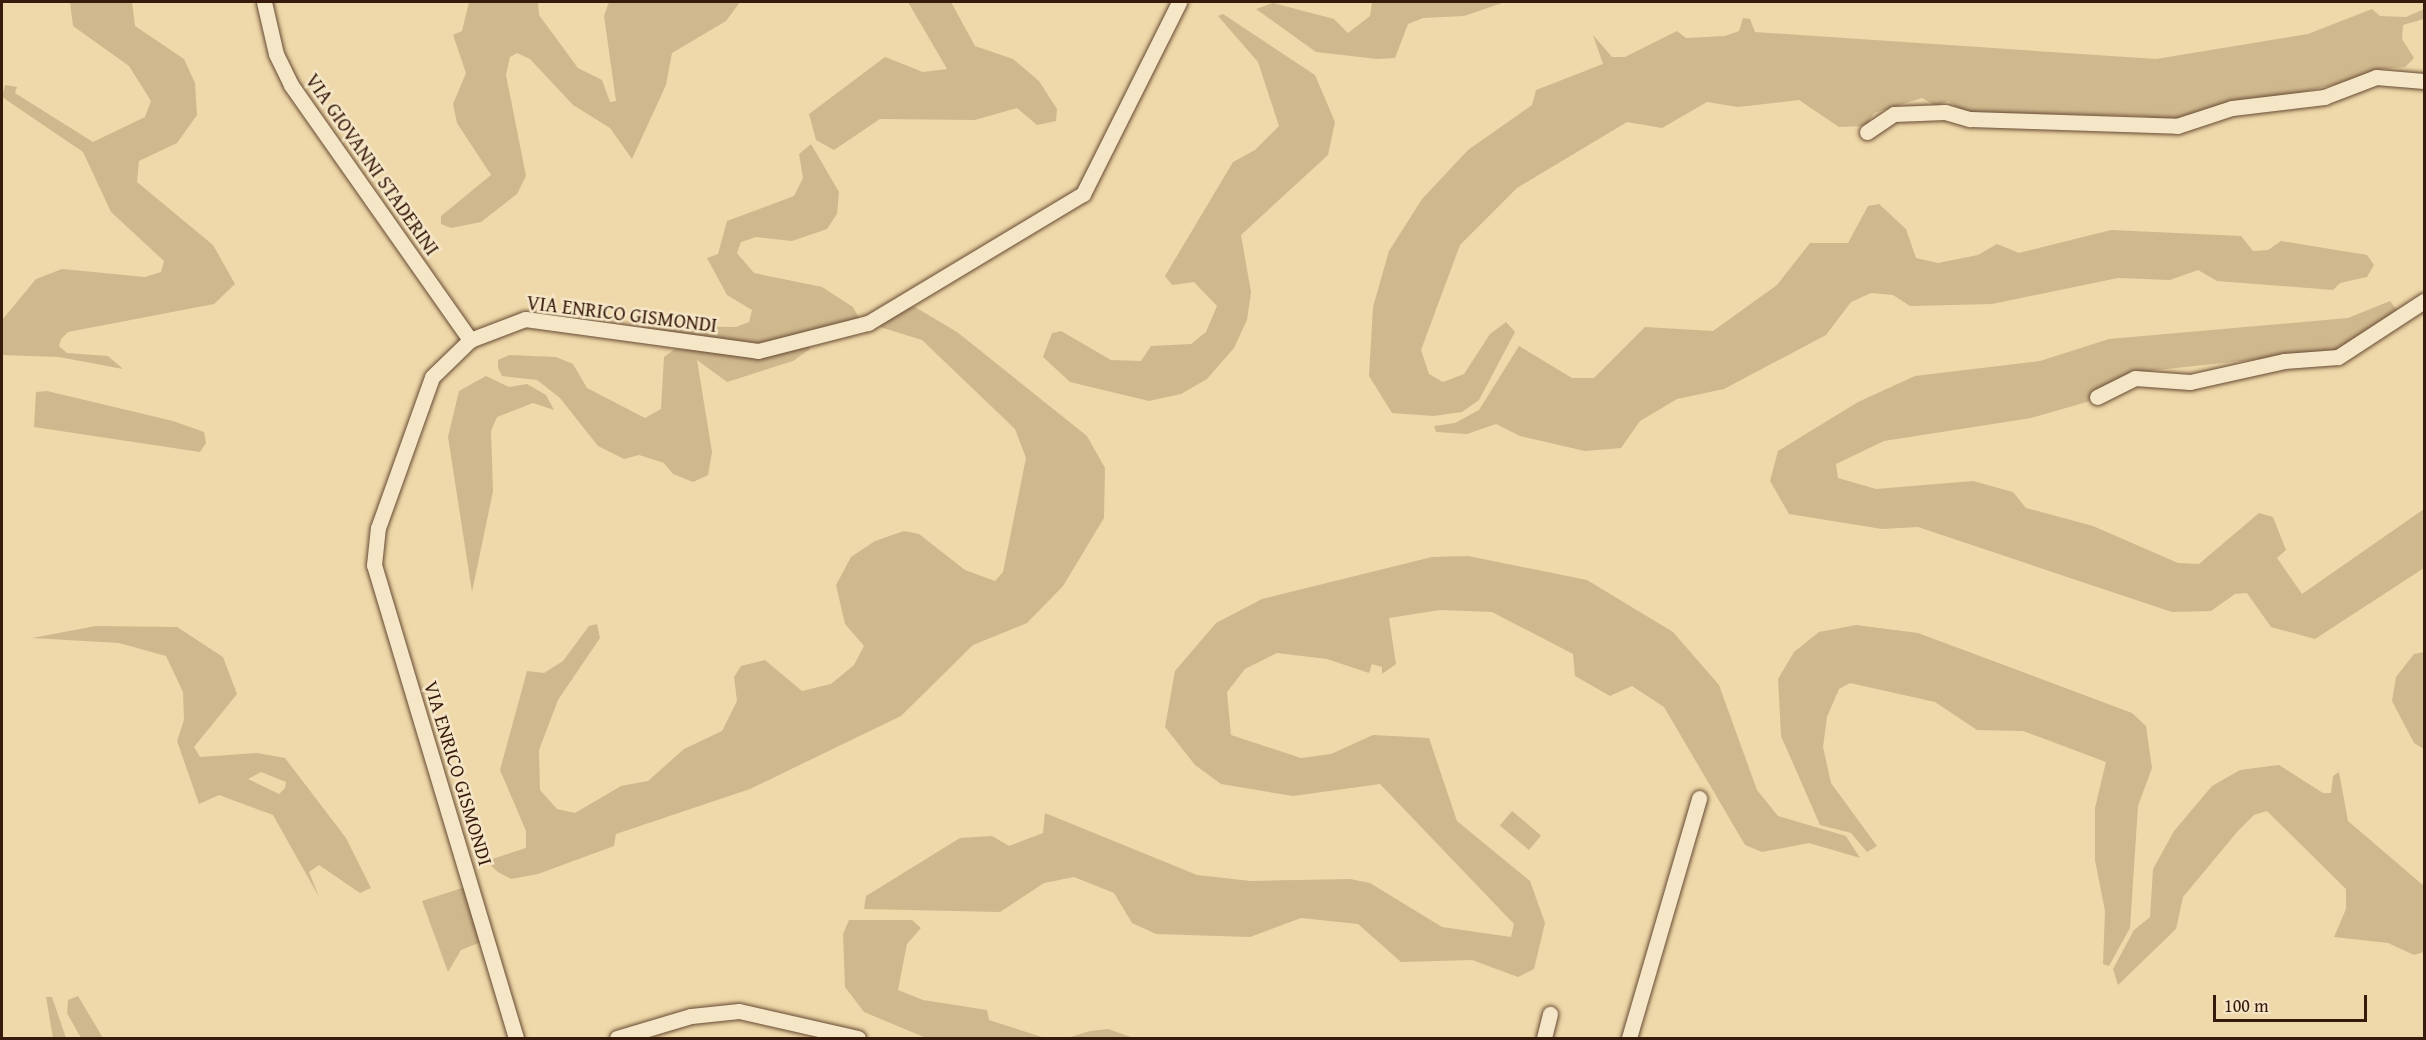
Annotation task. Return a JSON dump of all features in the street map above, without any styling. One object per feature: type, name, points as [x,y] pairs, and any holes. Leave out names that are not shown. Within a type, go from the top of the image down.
[{"type":"street","name":"VIA GIOVANNI STADERINI","points":[[264,2],[276,54],[291,85],[470,340]]},
{"type":"street","name":"VIA ENRICO GISMONDI","points":[[516,1038],[373,561],[378,528],[427,387],[445,361],[470,340],[525,320],[762,351],[868,323],[1083,194],[1179,2]]},
{"type":"street","points":[[1867,132],[1894,114],[1945,112],[1970,118],[2177,126],[2232,108],[2324,97],[2376,77],[2424,81]]},
{"type":"street","points":[[2097,397],[2135,378],[2190,382],[2284,361],[2338,357],[2424,301]]},
{"type":"street","points":[[1629,1038],[1664,904],[1700,798]]},
{"type":"street","points":[[617,1038],[691,1016],[738,1011],[858,1038]]},
{"type":"street","points":[[1544,1038],[1550,1014]]},
{"type":"shaded area","points":[[70,2],[132,2],[135,26],[184,59],[195,83],[197,115],[177,143],[139,161],[137,182],[213,245],[235,284],[214,304],[68,332],[61,339],[59,346],[67,353],[108,356],[123,369],[59,357],[2,355],[2,320],[36,279],[62,269],[145,277],[161,272],[164,261],[111,212],[83,152],[2,97],[5,85],[17,87],[15,93],[93,142],[145,117],[151,101],[129,66],[73,26]]},
{"type":"shaded area","points":[[469,2],[538,2],[539,15],[578,68],[602,80],[610,102],[616,101],[604,16],[609,2],[740,2],[726,21],[672,53],[666,85],[632,159],[610,128],[573,105],[530,59],[517,53],[510,57],[506,75],[526,176],[517,194],[481,222],[451,228],[441,224],[441,216],[491,175],[457,123],[453,104],[466,73],[453,35],[462,31]]},
{"type":"shaded area","points":[[908,2],[951,2],[975,46],[1013,59],[1039,81],[1057,109],[1056,121],[1037,125],[1017,108],[975,120],[880,119],[834,150],[816,140],[809,114],[885,57],[923,72],[947,69]]},
{"type":"shaded area","points":[[1372,2],[1505,2],[1464,16],[1423,18],[1408,24],[1395,58],[1377,59],[1316,52],[1256,9],[1273,3],[1334,19],[1348,33],[1370,16]]},
{"type":"shaded area","points":[[2372,9],[2380,16],[2406,17],[2424,9],[2424,19],[2403,25],[2402,39],[2414,58],[2405,67],[2374,70],[2336,84],[2174,122],[2140,116],[1964,112],[1948,101],[1936,106],[1922,98],[1874,113],[1866,126],[1839,127],[1799,100],[1738,107],[1707,102],[1662,128],[1627,122],[1517,188],[1460,245],[1421,350],[1429,374],[1443,382],[1464,374],[1490,334],[1506,322],[1515,332],[1479,400],[1462,412],[1434,416],[1392,413],[1369,376],[1373,307],[1389,251],[1422,199],[1468,150],[1532,105],[1536,90],[1603,64],[1593,35],[1612,57],[1625,57],[1677,31],[1686,38],[1725,36],[1739,31],[1743,18],[1750,19],[1755,32],[2156,59],[2308,34]]},
{"type":"shaded area","points":[[1223,14],[1315,75],[1335,122],[1328,155],[1241,235],[1251,292],[1247,320],[1234,348],[1207,379],[1181,394],[1149,401],[1070,382],[1043,357],[1052,333],[1061,331],[1111,360],[1141,361],[1151,346],[1191,344],[1206,332],[1217,306],[1194,282],[1172,285],[1165,276],[1233,162],[1255,150],[1279,126],[1258,62],[1218,16]]},
{"type":"shaded area","points":[[811,144],[839,192],[837,214],[827,229],[792,241],[756,237],[741,242],[737,253],[754,273],[822,287],[853,307],[860,320],[755,347],[642,332],[643,326],[736,327],[749,322],[752,310],[727,295],[707,258],[718,254],[727,221],[794,196],[803,178],[799,154]]},
{"type":"shaded area","points":[[1879,204],[1906,229],[1916,258],[1938,263],[1978,255],[1997,244],[2019,253],[2111,230],[2241,236],[2253,251],[2268,250],[2281,241],[2367,255],[2374,265],[2367,277],[2340,283],[2333,290],[2217,281],[2198,270],[2170,280],[2118,278],[1992,304],[1910,306],[1893,295],[1871,293],[1851,302],[1826,335],[1724,389],[1677,399],[1640,421],[1621,448],[1585,451],[1520,436],[1496,424],[1467,434],[1436,432],[1434,426],[1455,423],[1479,410],[1519,346],[1572,378],[1594,378],[1645,327],[1713,331],[1777,285],[1810,243],[1848,243],[1868,206]]},
{"type":"shaded area","points":[[2390,301],[2398,311],[2344,350],[2148,371],[2111,395],[2031,418],[1884,441],[1836,464],[1838,478],[1876,489],[1973,481],[2013,492],[2026,508],[2093,526],[2178,563],[2199,564],[2259,513],[2273,517],[2286,550],[2277,558],[2302,594],[2424,509],[2424,568],[2315,639],[2271,627],[2247,593],[2235,594],[2211,611],[2172,612],[1918,527],[1882,529],[1789,514],[1770,481],[1778,451],[1858,402],[1915,376],[2040,361],[2109,339],[2348,318]]},
{"type":"shaded area","points":[[904,306],[915,307],[957,332],[1087,436],[1105,468],[1104,518],[1063,586],[1027,623],[973,645],[901,716],[750,789],[616,834],[614,846],[538,874],[511,879],[498,872],[486,861],[526,848],[526,831],[500,770],[527,671],[544,673],[563,661],[589,626],[597,624],[600,638],[558,700],[539,750],[540,790],[557,809],[575,813],[621,786],[648,781],[684,749],[722,731],[737,701],[734,677],[741,666],[765,660],[802,691],[831,684],[854,665],[864,646],[845,624],[836,585],[851,557],[875,541],[904,531],[919,534],[965,570],[995,581],[1003,572],[1026,458],[1015,429],[922,340],[880,327],[882,319]]},
{"type":"shaded area","points":[[808,342],[810,349],[793,361],[727,382],[697,360],[712,452],[708,475],[693,482],[673,474],[664,463],[639,455],[624,459],[598,446],[560,398],[537,380],[502,376],[498,368],[498,360],[509,355],[556,357],[573,364],[587,388],[645,418],[661,409],[664,357],[675,349],[772,356]]},
{"type":"shaded area","points":[[486,376],[509,387],[527,384],[546,395],[554,410],[533,403],[497,417],[491,431],[493,491],[472,592],[448,437],[459,391]]},
{"type":"shaded area","points":[[47,391],[173,421],[204,432],[206,443],[200,452],[34,427],[36,392]]},
{"type":"shaded area","points":[[1468,556],[1587,580],[1673,632],[1719,685],[1757,790],[1778,816],[1846,836],[1860,858],[1809,843],[1762,852],[1745,845],[1664,707],[1632,686],[1610,696],[1575,676],[1573,654],[1492,612],[1440,610],[1389,618],[1396,664],[1382,674],[1382,667],[1372,664],[1369,673],[1327,659],[1277,653],[1245,669],[1227,692],[1231,735],[1301,758],[1331,754],[1373,735],[1429,738],[1457,821],[1530,881],[1545,923],[1534,969],[1518,977],[1472,960],[1401,962],[1358,924],[1301,918],[1250,937],[1156,934],[1132,923],[1114,893],[1074,877],[1044,883],[1000,912],[864,909],[866,896],[960,838],[992,836],[1009,846],[1043,833],[1045,813],[1197,875],[1251,881],[1350,879],[1370,883],[1442,927],[1511,937],[1514,924],[1380,784],[1293,796],[1221,784],[1195,765],[1165,727],[1175,671],[1216,623],[1262,599],[1432,557]]},
{"type":"shaded area","points":[[1856,625],[1918,633],[2132,713],[2146,726],[2152,768],[2138,806],[2130,928],[2109,966],[2103,964],[2105,911],[2095,860],[2095,808],[2106,762],[2023,731],[1977,730],[1935,702],[1850,683],[1839,689],[1827,717],[1823,747],[1831,783],[1877,846],[1867,852],[1851,833],[1820,825],[1781,736],[1778,679],[1794,652],[1819,632]]},
{"type":"shaded area","points":[[96,626],[177,627],[223,657],[237,694],[194,747],[200,757],[257,753],[285,758],[346,838],[371,888],[360,893],[319,865],[309,872],[319,897],[273,815],[219,795],[199,804],[177,741],[184,720],[183,692],[166,656],[119,643],[32,638]],"holes":[[[261,772],[286,782],[285,788],[279,794],[248,779]]]},
{"type":"shaded area","points":[[2424,652],[2424,749],[2414,743],[2392,701],[2396,677],[2414,654]]},
{"type":"shaded area","points":[[2279,765],[2323,793],[2331,793],[2333,776],[2339,772],[2348,821],[2424,886],[2424,952],[2414,955],[2388,943],[2334,937],[2346,909],[2346,889],[2267,811],[2254,815],[2237,832],[2183,897],[2176,929],[2118,985],[2113,969],[2134,930],[2150,917],[2153,869],[2174,831],[2212,786],[2240,770]]},
{"type":"shaded area","points":[[1512,811],[1541,835],[1529,850],[1500,826]]},
{"type":"shaded area","points":[[465,887],[481,942],[461,950],[448,972],[422,901]]},
{"type":"shaded area","points":[[849,920],[912,920],[921,928],[907,944],[898,990],[923,1000],[987,1010],[989,1020],[1045,1038],[926,1038],[864,1012],[845,987],[843,934]]},
{"type":"shaded area","points":[[78,996],[103,1038],[81,1038],[67,1013],[68,1000]]},
{"type":"shaded area","points":[[46,997],[52,997],[66,1038],[53,1038]]},
{"type":"shaded area","points":[[1108,1029],[1134,1038],[1067,1038],[1090,1031]]}]
